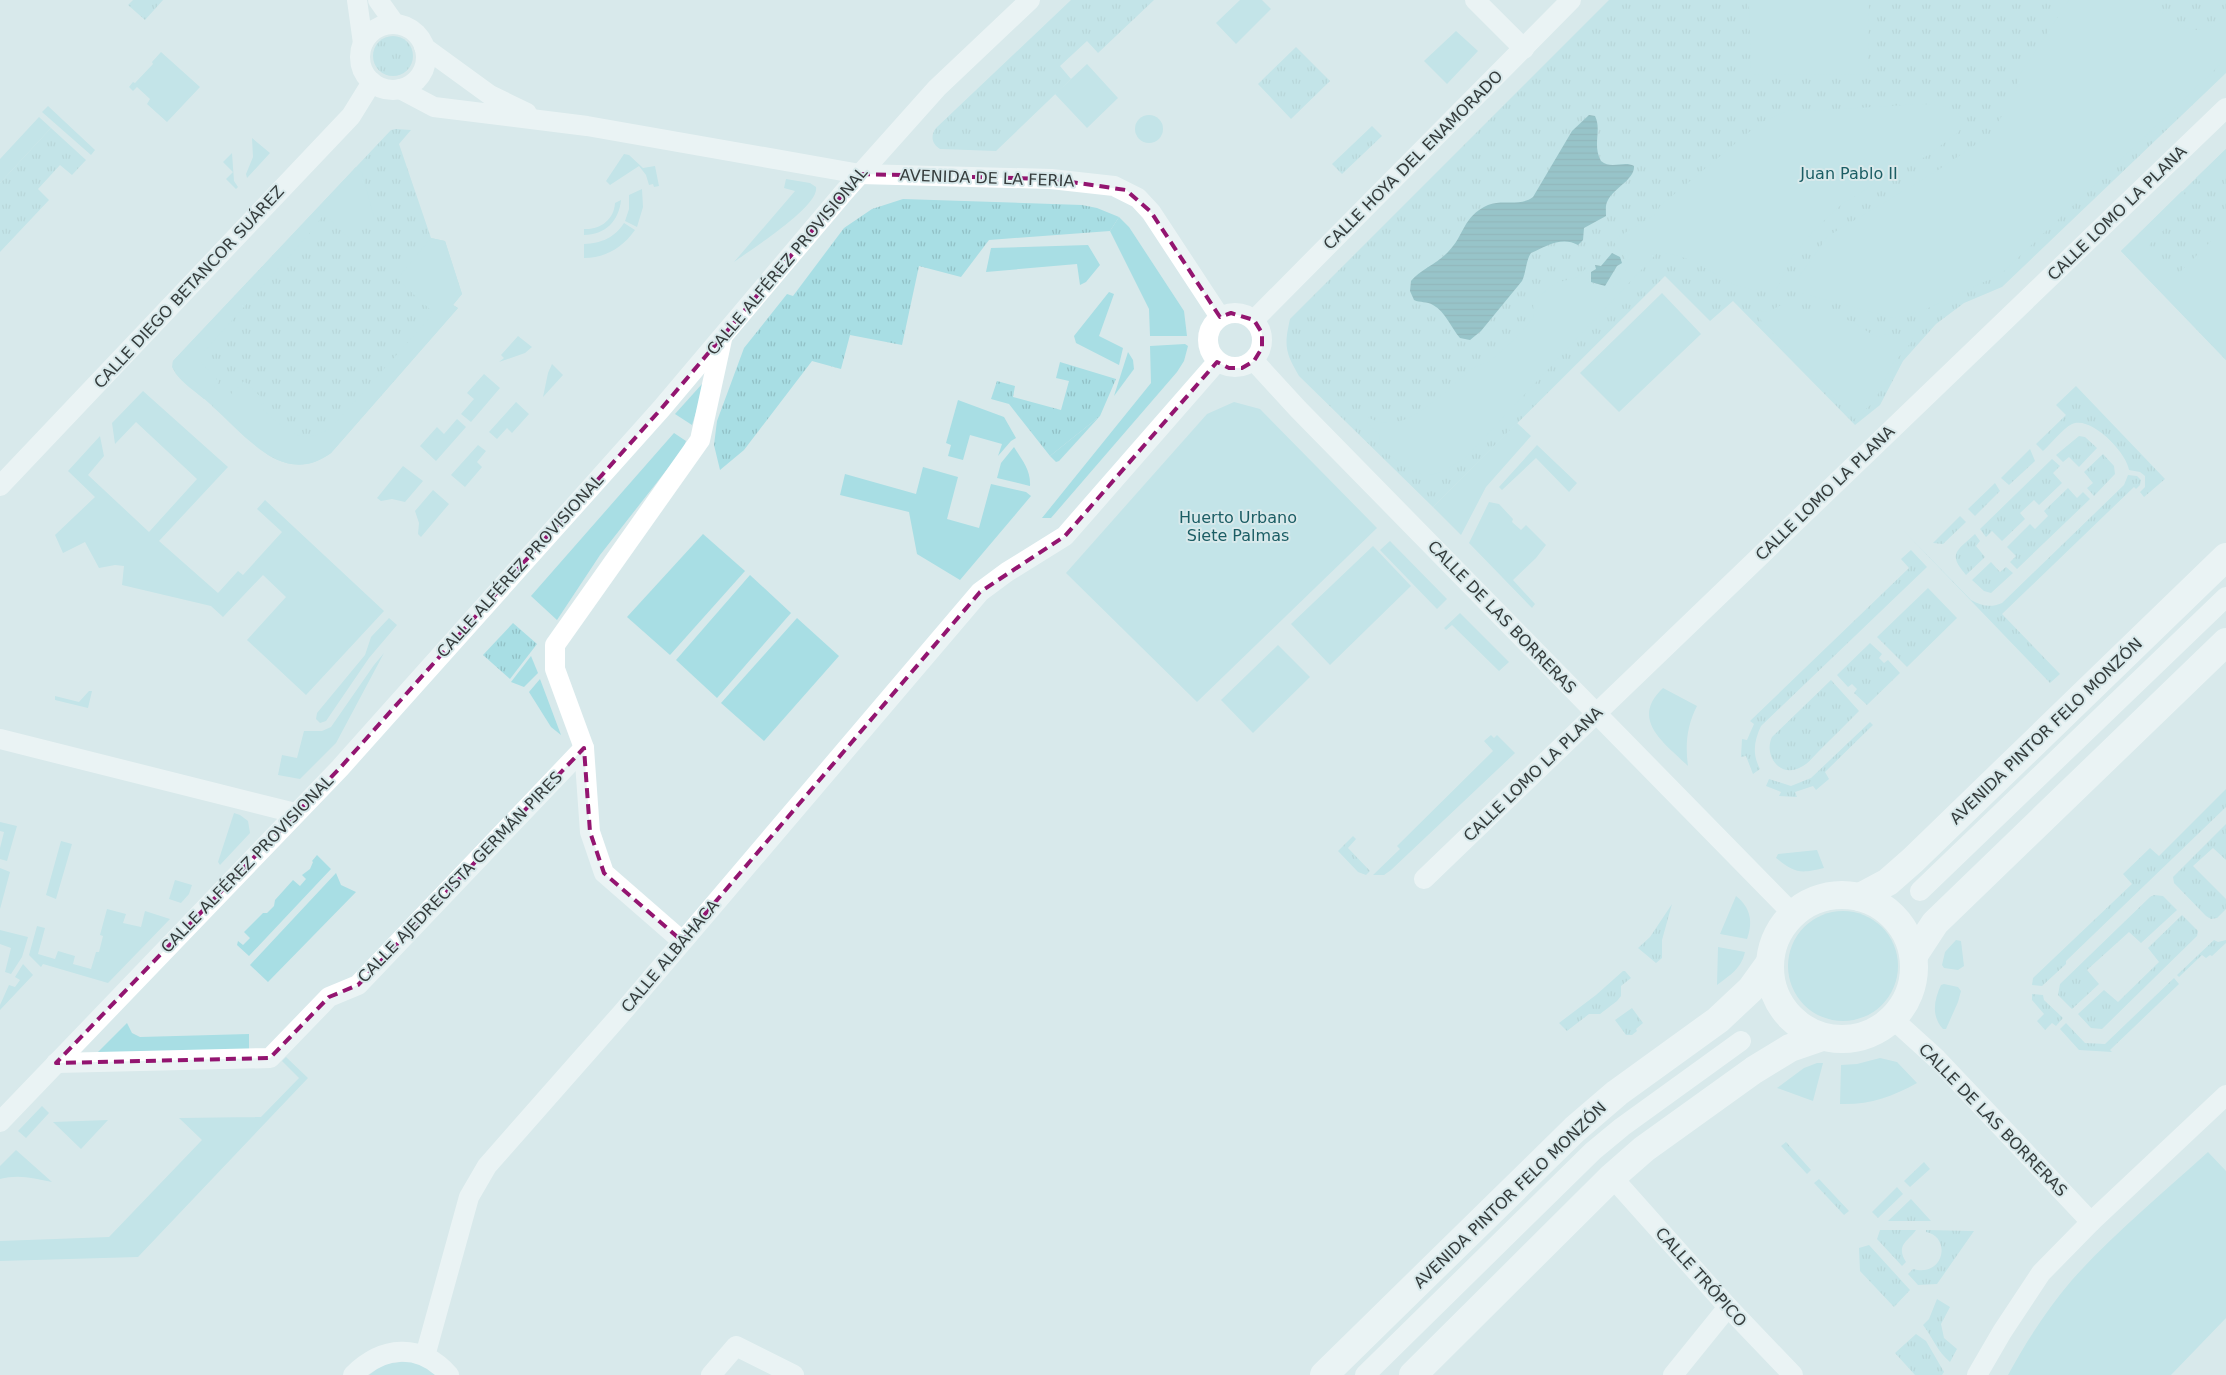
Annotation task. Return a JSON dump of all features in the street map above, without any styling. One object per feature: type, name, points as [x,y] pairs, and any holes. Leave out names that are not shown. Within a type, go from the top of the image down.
[{"type":"street","points":[[357,0],[363,43],[361,64],[372,82],[386,89],[400,89],[410,85],[419,77],[424,67],[426,56],[424,47],[413,31],[394,24],[376,29],[363,43]]},
{"type":"street","points":[[378,0],[394,24]]},
{"type":"street","name":"CALLE ALFÉREZ PROVISIONAL","points":[[0,1122],[340,768],[661,409],[860,174],[937,88],[1030,0]]},
{"type":"street","points":[[1475,0],[1524,48]]},
{"type":"street","name":"CALLE HOYA DEL ENAMORADO","points":[[1254,320],[1571,0]]},
{"type":"street","name":"AVENIDA DE LA FERIA","points":[[424,47],[490,95],[542,119]]},
{"type":"street","name":"CALLE DIEGO BETANCOR SUÁREZ","points":[[0,486],[350,116],[372,82]]},
{"type":"street","name":"AVENIDA DE LA FERIA","points":[[400,89],[434,107],[542,119],[860,174],[1051,179],[1099,183],[1126,190],[1138,198],[1151,212],[1220,317]]},
{"type":"street","name":"CALLE LOMO LA PLANA","points":[[1424,879],[2226,108]]},
{"type":"street","points":[[1232,313],[1244,314],[1254,320],[1262,333],[1262,348],[1254,361],[1242,368],[1229,368],[1217,362],[1210,351],[1208,339],[1211,326],[1220,317],[1232,313]]},
{"type":"street","points":[[682,941],[604,873],[590,832],[584,748],[555,668],[555,645],[700,440],[723,336]]},
{"type":"street","name":"CALLE DE LAS BORRERAS","points":[[1254,361],[1298,409],[1793,914]]},
{"type":"street","name":"CALLE ALBAHACA","points":[[425,1356],[469,1197],[487,1166],[621,1014],[980,592],[1007,572],[1065,536],[1217,362]]},
{"type":"street","name":"AVENIDA PINTOR FELO MONZÓN","points":[[1860,897],[1888,882],[1912,860],[2226,557]]},
{"type":"street","name":"AVENIDA PINTOR FELO MONZÓN","points":[[1920,891],[2226,597]]},
{"type":"street","points":[[1914,955],[1935,923],[2226,642]]},
{"type":"street","points":[[0,739],[295,813]]},
{"type":"street","name":"CALLE AJEDRECISTA GERMÁN PIRES","points":[[56,1063],[270,1058],[329,997],[358,985],[584,748]]},
{"type":"street","points":[[1836,895],[1860,897],[1880,905],[1896,918],[1908,935],[1914,955],[1912,986],[1907,1001],[1893,1019],[1878,1031],[1860,1038],[1841,1040],[1822,1037],[1801,1026],[1783,1010],[1772,988],[1769,964],[1773,945],[1781,928],[1793,914],[1813,900],[1836,895]]},
{"type":"street","name":"AVENIDA PINTOR FELO MONZÓN","points":[[1324,1375],[1575,1128],[1617,1093],[1718,1020],[1751,989],[1769,964]]},
{"type":"street","name":"CALLE DE LAS BORRERAS","points":[[1893,1019],[1944,1066],[2091,1222]]},
{"type":"street","points":[[1415,1374],[1612,1177],[1644,1149],[1754,1070],[1790,1048],[1822,1037]]},
{"type":"street","name":"AVENIDA PINTOR FELO MONZÓN","points":[[1365,1375],[1593,1151],[1622,1127],[1741,1041]]},
{"type":"street","points":[[1977,1375],[2002,1332],[2041,1273],[2091,1222],[2226,1095]]},
{"type":"street","name":"CALLE TRÓPICO","points":[[1612,1177],[1728,1307],[1793,1375]]},
{"type":"street","points":[[1673,1375],[1728,1307]]},
{"type":"street","points":[[711,1375],[736,1346],[794,1375]]},
{"type":"street","points":[[353,1375],[365,1362],[384,1353],[404,1351],[425,1356],[441,1366],[449,1375]]},
{"type":"highlighted area","points":[[860,174],[1051,179],[1126,190],[1151,212],[1220,317],[1231,313],[1254,320],[1262,333],[1262,348],[1254,361],[1242,368],[1229,368],[1217,362],[1065,536],[980,592],[682,941],[604,873],[590,832],[584,748],[358,985],[329,997],[270,1058],[56,1063],[340,768],[661,409]]},
{"type":"green space","points":[[133,0],[163,0],[145,20],[128,5]]},
{"type":"green space","points":[[1071,0],[1154,0],[1098,53],[1087,41],[1060,66],[1071,79],[996,151],[940,149],[937,147],[933,137],[936,128]]},
{"type":"green space","points":[[1240,0],[1262,0],[1271,9],[1236,44],[1216,23]]},
{"type":"green space","name":"Juan Pablo II","points":[[1609,0],[2226,0],[2226,73],[2002,287],[1964,303],[1936,324],[1903,361],[1880,405],[1855,425],[1733,301],[1710,321],[1665,276],[1433,507],[1299,376],[1288,355],[1287,349],[1290,319]]},
{"type":"green space","points":[[1745,0],[1869,0],[1868,75],[1751,74],[1749,3]]},
{"type":"green space","points":[[2069,0],[2153,0],[2160,11],[2170,20],[2182,27],[2196,30],[2207,28],[2226,20],[2226,59],[2001,274],[1922,311],[1893,318],[1801,293],[1798,278],[1828,236],[1935,172],[1990,135],[2015,95],[2020,74]]},
{"type":"green space","points":[[1456,31],[1478,51],[1447,84],[1424,61]]},
{"type":"green space","points":[[397,36],[404,39],[410,45],[413,56],[412,64],[404,73],[397,76],[389,76],[382,73],[374,64],[373,52],[376,45],[385,37]]},
{"type":"green space","points":[[1296,47],[1330,81],[1291,119],[1258,84]]},
{"type":"green space","points":[[161,52],[200,87],[167,122],[147,104],[150,99],[137,87],[133,91],[129,87],[153,64],[152,62]]},
{"type":"green space","points":[[1087,64],[1118,98],[1087,128],[1055,94]]},
{"type":"green space","points":[[1921,104],[1943,106],[1956,112],[1960,116],[1959,132],[1925,157],[1901,167],[1841,205],[1816,228],[1787,263],[1781,282],[1775,290],[1750,289],[1740,286],[1688,259],[1658,252],[1465,458],[1439,473],[1423,475],[1410,469],[1377,447],[1380,436],[1366,421],[1366,416],[1380,422],[1394,422],[1408,418],[1422,410],[1470,370],[1489,362],[1508,345],[1534,317],[1534,300],[1556,283],[1578,277],[1585,269],[1590,276],[1588,282],[1593,286],[1609,289],[1619,283],[1627,266],[1625,258],[1614,242],[1618,237],[1656,214],[1660,206],[1760,123],[1790,110],[1808,111]]},
{"type":"green space","points":[[48,106],[95,150],[91,155],[42,112]]},
{"type":"green space","points":[[1149,115],[1159,119],[1163,129],[1159,139],[1149,143],[1139,139],[1135,129],[1139,119]]},
{"type":"green space","points":[[39,117],[51,128],[0,183],[0,159]]},
{"type":"green space","points":[[1372,126],[1382,136],[1342,174],[1332,164]]},
{"type":"green space","points":[[51,128],[86,160],[72,175],[60,165],[38,189],[49,200],[0,252],[0,183]]},
{"type":"green space","points":[[391,130],[411,130],[399,144],[431,238],[445,241],[462,294],[453,305],[458,308],[331,453],[308,464],[284,462],[268,455],[176,374],[172,367],[173,361]]},
{"type":"green space","points":[[252,138],[270,153],[247,178],[246,174],[253,157]]},
{"type":"green space","points":[[2226,149],[2226,360],[2121,251]]},
{"type":"green space","points":[[2226,149],[2226,168],[2207,188],[2196,178]]},
{"type":"green space","points":[[232,153],[234,181],[238,187],[236,189],[226,179],[233,172],[223,162]]},
{"type":"green space","points":[[624,154],[629,155],[643,168],[655,166],[659,186],[649,185],[646,175],[639,166],[610,185],[606,181]]},
{"type":"green space","points":[[356,167],[362,173],[374,217],[351,240],[324,214],[309,234],[201,355],[200,361],[219,382],[204,399],[179,377],[173,367],[173,361]]},
{"type":"green space","points":[[786,179],[810,183],[816,187],[814,195],[796,216],[734,262],[795,191],[784,188]]},
{"type":"green space","points":[[642,189],[643,207],[637,227],[625,221],[629,209],[629,195]]},
{"type":"green space","points":[[2182,191],[2191,202],[2149,245],[2177,275],[2226,226],[2226,360],[2121,251]]},
{"type":"green space","points":[[903,199],[1082,205],[1097,208],[1119,217],[1110,231],[989,240],[961,277],[919,266],[902,345],[850,335],[841,369],[812,361],[744,450],[720,470],[714,445],[717,421],[744,348],[787,294],[793,296],[844,228],[872,209]]},
{"type":"green space","points":[[621,200],[620,208],[610,225],[598,232],[584,235],[584,229],[595,228],[605,223],[612,214],[615,203]]},
{"type":"green space","points":[[1119,217],[1129,227],[1184,311],[1187,336],[1150,336],[1149,309],[1110,231]]},
{"type":"green space","points":[[624,223],[635,230],[625,242],[607,254],[584,258],[584,244],[607,239]]},
{"type":"green space","points":[[431,238],[445,241],[462,294],[453,305],[458,308],[331,453],[314,462],[297,465],[282,461],[267,454],[252,443],[212,406],[228,390],[232,394],[244,381],[265,401],[260,407],[293,433],[301,436],[311,436],[332,427],[434,313],[397,279]]},
{"type":"green space","points":[[1088,245],[1100,265],[1086,282],[1080,285],[1077,264],[986,272],[991,248]]},
{"type":"green space","points":[[1109,292],[1114,294],[1099,336],[1123,348],[1119,365],[1076,343],[1074,336]]},
{"type":"green space","points":[[1662,293],[1701,334],[1619,412],[1580,373]]},
{"type":"green space","points":[[1783,304],[1851,321],[1876,337],[1889,334],[1914,339],[1892,365],[1874,402],[1854,419],[1763,323],[1754,310],[1768,312]]},
{"type":"green space","points":[[518,336],[532,347],[525,353],[499,362],[504,358],[501,355]]},
{"type":"green space","points":[[1185,344],[1188,346],[1184,361],[1177,372],[1051,518],[1042,518],[1151,383],[1150,346]]},
{"type":"green space","points":[[1128,352],[1133,360],[1134,369],[1114,396]]},
{"type":"green space","points":[[1060,362],[1116,379],[1100,416],[1050,456],[1009,404],[991,399],[997,381],[1015,386],[1013,397],[1061,410],[1069,381],[1056,378]]},
{"type":"green space","points":[[552,364],[563,375],[543,397],[548,373]]},
{"type":"green space","points":[[484,374],[500,388],[471,422],[461,414],[474,399],[467,393]]},
{"type":"green space","points":[[702,384],[704,387],[692,425],[675,414]]},
{"type":"green space","points":[[2076,386],[2165,479],[2144,497],[2140,492],[2145,487],[2145,476],[2140,472],[2129,470],[2122,454],[2107,437],[2089,425],[2080,423],[2068,426],[2043,451],[2036,444],[2066,415],[2056,405]]},
{"type":"green space","points":[[143,391],[228,467],[159,541],[218,593],[238,571],[243,575],[282,532],[257,509],[265,500],[384,611],[306,695],[247,640],[286,597],[263,575],[223,617],[211,606],[122,585],[124,566],[115,565],[99,568],[85,542],[63,553],[55,535],[95,497],[68,471],[100,436],[104,456],[88,475],[149,532],[197,479],[136,422],[115,444],[112,423]]},
{"type":"green space","points":[[958,400],[1004,417],[1016,438],[998,456],[1002,444],[970,435],[963,460],[948,456],[951,445],[946,443]]},
{"type":"green space","points":[[516,402],[529,414],[512,433],[507,428],[497,439],[489,432]]},
{"type":"green space","name":"Huerto Urbano Siete Palmas","points":[[1234,402],[1260,409],[1377,528],[1197,702],[1066,573],[1207,414]]},
{"type":"green space","points":[[1100,416],[1059,461],[1056,462],[1050,456]]},
{"type":"green space","points":[[457,419],[466,427],[436,461],[420,446],[437,427],[444,434]]},
{"type":"green space","points":[[1517,423],[1531,436],[1486,487],[1461,535],[1433,507]]},
{"type":"green space","points":[[674,433],[686,441],[683,449],[600,555],[557,620],[531,596]]},
{"type":"green space","points":[[2079,436],[2085,437],[2097,448],[2079,467],[2069,457],[2063,462],[2056,455]]},
{"type":"green space","points":[[478,445],[486,451],[477,462],[482,467],[465,487],[451,475]]},
{"type":"green space","points":[[1537,445],[1577,483],[1569,492],[1536,458],[1502,490],[1499,487]]},
{"type":"green space","points":[[1014,447],[1027,470],[1030,486],[997,478],[1001,463]]},
{"type":"green space","points":[[2030,449],[2035,461],[2009,485],[2001,478]]},
{"type":"green space","points":[[2103,454],[2114,466],[2115,474],[2094,496],[2087,488],[2093,483],[2084,472]]},
{"type":"green space","points":[[2052,459],[2060,466],[2053,473],[2062,483],[2039,505],[2034,500],[2020,513],[2025,519],[2002,541],[1992,531],[1986,537],[1980,529]]},
{"type":"green space","points":[[403,466],[423,481],[405,502],[392,499],[381,501],[377,498]]},
{"type":"green space","points":[[923,467],[958,477],[947,519],[979,528],[991,484],[1026,492],[1031,496],[960,580],[917,554],[909,512],[840,495],[845,474],[916,494]]},
{"type":"green space","points":[[2128,475],[2137,476],[2141,480],[2140,485],[2136,489],[2134,487],[2002,614],[2060,674],[2050,683],[1900,527],[1971,600],[1990,606],[2002,603],[2124,485]]},
{"type":"green space","points":[[1995,483],[2000,491],[1975,516],[1968,509]]},
{"type":"green space","points":[[2068,488],[2077,498],[2083,492],[2090,499],[2017,569],[2010,562],[2016,556],[2007,547],[2030,524],[2035,529],[2048,516],[2044,511]]},
{"type":"green space","points":[[433,490],[449,504],[421,537],[418,534],[419,523],[415,511]]},
{"type":"green space","points":[[1489,502],[1499,504],[1513,519],[1512,522],[1521,530],[1526,525],[1546,545],[1536,558],[1513,580],[1535,604],[1532,608],[1469,543]]},
{"type":"green space","points":[[1960,516],[1966,522],[1943,544],[1933,543]]},
{"type":"green space","points":[[703,534],[745,571],[670,655],[627,617]]},
{"type":"green space","points":[[1975,534],[1980,541],[1976,546],[1985,557],[1966,575],[1960,568],[1956,557],[1963,544]]},
{"type":"green space","points":[[1390,541],[1447,599],[1437,609],[1380,550]]},
{"type":"green space","points":[[1373,546],[1411,586],[1330,665],[1291,624]]},
{"type":"green space","points":[[1911,550],[1927,567],[1761,726],[1755,748],[1757,763],[1760,769],[1753,774],[1746,756],[1741,757],[1742,739],[1747,740],[1754,724],[1750,721],[1909,568],[1901,559]]},
{"type":"green space","points":[[1991,562],[2000,572],[2006,567],[2013,573],[1991,593],[1984,591],[1972,580]]},
{"type":"green space","points":[[750,575],[791,613],[717,698],[676,660]]},
{"type":"green space","points":[[1928,588],[1957,618],[1907,667],[1877,637]]},
{"type":"green space","points":[[1460,613],[1509,662],[1499,671],[1452,625],[1446,630],[1444,628]]},
{"type":"green space","points":[[389,618],[397,625],[369,658],[326,721],[320,723],[316,719],[317,713],[365,655],[371,637]]},
{"type":"green space","points":[[797,618],[839,656],[764,741],[721,703]]},
{"type":"green space","points":[[513,623],[537,644],[510,679],[483,655]]},
{"type":"green space","points":[[1870,643],[1882,654],[1879,658],[1884,663],[1888,660],[1900,673],[1867,705],[1854,693],[1857,689],[1852,684],[1848,687],[1837,675]]},
{"type":"green space","points":[[1278,645],[1310,677],[1253,733],[1221,700]]},
{"type":"green space","points":[[384,653],[336,743],[300,779],[278,775],[282,755],[297,758],[304,731],[322,731],[331,727]]},
{"type":"green space","points":[[531,656],[538,673],[524,687],[511,682]]},
{"type":"green space","points":[[540,679],[561,735],[551,727],[529,692]]},
{"type":"green space","points":[[1831,680],[1859,711],[1806,764],[1794,770],[1781,768],[1772,758],[1770,744],[1772,737]]},
{"type":"green space","points":[[1663,688],[1697,706],[1691,720],[1688,735],[1688,766],[1661,740],[1650,721],[1649,710],[1653,700]]},
{"type":"green space","points":[[89,691],[92,691],[88,708],[55,700],[55,696],[79,702]]},
{"type":"green space","points":[[1870,722],[1873,725],[1825,772],[1829,779],[1816,790],[1813,786],[1795,792],[1797,797],[1779,796],[1781,792],[1766,786],[1769,779],[1791,786],[1811,778]]},
{"type":"green space","points":[[1491,735],[1494,738],[1497,735],[1515,753],[1391,870],[1384,875],[1373,875],[1400,849],[1397,846],[1493,751],[1484,741]]},
{"type":"green space","points":[[2226,789],[2226,807],[2066,961],[2066,964],[2042,986],[2032,985],[2033,978],[2132,884],[2123,874],[2150,848],[2159,856]]},
{"type":"green space","points":[[234,813],[248,821],[250,833],[220,865],[218,862]]},
{"type":"green space","points":[[0,822],[17,826],[7,861],[0,859],[0,848],[4,832],[0,831]]},
{"type":"green space","points":[[2226,824],[2226,860],[2213,848],[2193,866],[2226,899],[2226,909],[2217,918],[2211,919],[2174,883],[2173,877]]},
{"type":"green space","points":[[1353,836],[1356,839],[1348,848],[1370,871],[1366,875],[1358,872],[1338,851]]},
{"type":"green space","points":[[61,841],[72,844],[56,899],[46,895]]},
{"type":"green space","points":[[1817,850],[1824,868],[1798,871],[1788,867],[1776,858],[1778,854]]},
{"type":"green space","points":[[317,855],[331,869],[249,956],[237,945],[238,941],[243,945],[250,938],[244,932],[263,913],[267,913],[274,906],[275,900],[293,880],[300,886],[306,879],[302,875],[310,869],[312,861]]},
{"type":"green space","points":[[0,868],[10,872],[0,909]]},
{"type":"green space","points":[[336,873],[341,885],[356,892],[268,982],[250,965]]},
{"type":"green space","points":[[175,880],[192,885],[189,894],[181,903],[169,899]]},
{"type":"green space","points":[[2154,895],[2163,896],[2177,910],[2141,943],[2129,932],[2087,970],[2099,984],[2072,1009],[2058,995],[2060,984]]},
{"type":"green space","points":[[1736,896],[1748,910],[1750,927],[1747,939],[1720,934]]},
{"type":"green space","points":[[1672,904],[1662,940],[1662,958],[1656,963],[1638,948],[1650,937]]},
{"type":"green space","points":[[107,909],[126,914],[123,923],[141,927],[145,911],[170,919],[108,983],[43,964],[41,967],[29,955],[37,926],[45,928],[38,954],[55,959],[58,951],[75,956],[73,964],[91,969],[96,952],[99,952],[103,936],[100,935]]},
{"type":"green space","points":[[1843,911],[1864,915],[1882,927],[1894,945],[1898,966],[1894,987],[1882,1005],[1864,1017],[1843,1021],[1822,1017],[1804,1005],[1792,987],[1788,966],[1792,945],[1804,927],[1822,915]]},
{"type":"green space","points":[[2182,915],[2198,931],[2197,936],[2102,1029],[2091,1028],[2078,1014],[2104,990],[2118,1002],[2159,962],[2148,948]]},
{"type":"green space","points":[[0,930],[28,937],[22,957],[11,974],[5,972],[11,948],[0,944]]},
{"type":"green space","points":[[1956,940],[1961,941],[1964,966],[1958,970],[1944,968],[1942,965],[1945,952]]},
{"type":"green space","points":[[2214,940],[2218,942],[2226,940],[2226,943],[2212,956],[2210,955],[2206,958],[2202,955],[2179,977],[2177,975]]},
{"type":"green space","points":[[1718,947],[1745,952],[1738,967],[1731,975],[1717,985]]},
{"type":"green space","points":[[23,964],[33,975],[0,1010],[0,1005],[9,985],[15,987],[20,980],[15,977]]},
{"type":"green space","points":[[1623,971],[1631,978],[1621,986],[1621,996],[1617,1001],[1600,1014],[1589,1014],[1567,1031],[1559,1023],[1596,995]]},
{"type":"green space","points":[[2174,978],[2179,984],[2110,1050],[2112,1052],[2079,1050],[2060,1029],[2066,1023],[2085,1043],[2105,1044]]},
{"type":"green space","points":[[1941,985],[1958,987],[1961,991],[1946,1029],[1943,1029],[1939,1024],[1935,1013],[1935,1002]]},
{"type":"green space","points":[[2032,994],[2043,995],[2044,1000],[2063,1018],[2056,1026],[2052,1023],[2045,1030],[2037,1021],[2044,1014],[2032,1000]]},
{"type":"green space","points":[[1632,1008],[1643,1023],[1632,1035],[1626,1035],[1615,1020]]},
{"type":"green space","points":[[127,1023],[132,1033],[140,1037],[249,1034],[249,1053],[93,1057]]},
{"type":"green space","points":[[286,1057],[308,1078],[138,1257],[0,1261],[0,1241],[109,1237],[202,1140],[179,1118],[261,1117],[299,1078],[282,1061]]},
{"type":"green space","points":[[1880,1058],[1897,1062],[1917,1083],[1880,1099],[1861,1103],[1840,1104],[1841,1065],[1857,1064]]},
{"type":"green space","points":[[1817,1063],[1823,1063],[1813,1101],[1777,1088],[1804,1068]]},
{"type":"green space","points":[[42,1106],[49,1113],[26,1138],[18,1131]]},
{"type":"green space","points":[[108,1120],[81,1149],[53,1122]]},
{"type":"green space","points":[[1786,1142],[1811,1170],[1807,1174],[1781,1146]]},
{"type":"green space","points":[[16,1150],[52,1182],[20,1177],[0,1179],[0,1166]]},
{"type":"green space","points":[[2208,1152],[2226,1171],[2226,1318],[2171,1375],[2008,1375],[2037,1326],[2054,1302],[2087,1263]]},
{"type":"green space","points":[[1924,1162],[1930,1169],[1910,1187],[1904,1181]]},
{"type":"green space","points":[[1819,1179],[1849,1211],[1844,1215],[1814,1183]]},
{"type":"green space","points":[[1897,1187],[1903,1194],[1878,1218],[1872,1212]]},
{"type":"green space","points":[[1911,1199],[1931,1221],[1888,1221]]},
{"type":"green space","points":[[1880,1230],[1916,1230],[1902,1247],[1906,1262],[1902,1266],[1877,1239]]},
{"type":"green space","points":[[1926,1230],[1974,1231],[1937,1284],[1918,1285],[1908,1274],[1913,1269],[1924,1270],[1932,1268],[1938,1263],[1941,1256],[1939,1241],[1934,1235],[1926,1232]]},
{"type":"green space","points":[[1869,1245],[1910,1290],[1894,1307],[1860,1271],[1859,1248]]},
{"type":"green space","points":[[1937,1299],[1950,1307],[1941,1324],[1944,1338],[1957,1349],[1950,1362],[1938,1349],[1923,1325],[1929,1319]]},
{"type":"green space","points":[[1916,1334],[1926,1341],[1944,1372],[1942,1375],[1915,1375],[1895,1353]]},
{"type":"green space","points":[[417,1360],[442,1375],[369,1375],[384,1364]]},
{"type":"shaded area","points":[[1589,115],[1595,116],[1597,121],[1597,149],[1601,161],[1609,165],[1630,164],[1634,166],[1631,175],[1608,200],[1606,216],[1584,228],[1583,240],[1578,245],[1566,241],[1560,242],[1531,253],[1522,281],[1481,331],[1470,340],[1460,338],[1438,308],[1428,303],[1414,300],[1410,291],[1411,281],[1454,246],[1468,221],[1480,210],[1493,203],[1522,202],[1533,197],[1572,131]]},
{"type":"shaded area","points":[[1612,253],[1620,257],[1622,263],[1617,266],[1605,286],[1591,282],[1591,272],[1596,269],[1595,265],[1601,266]]}]
